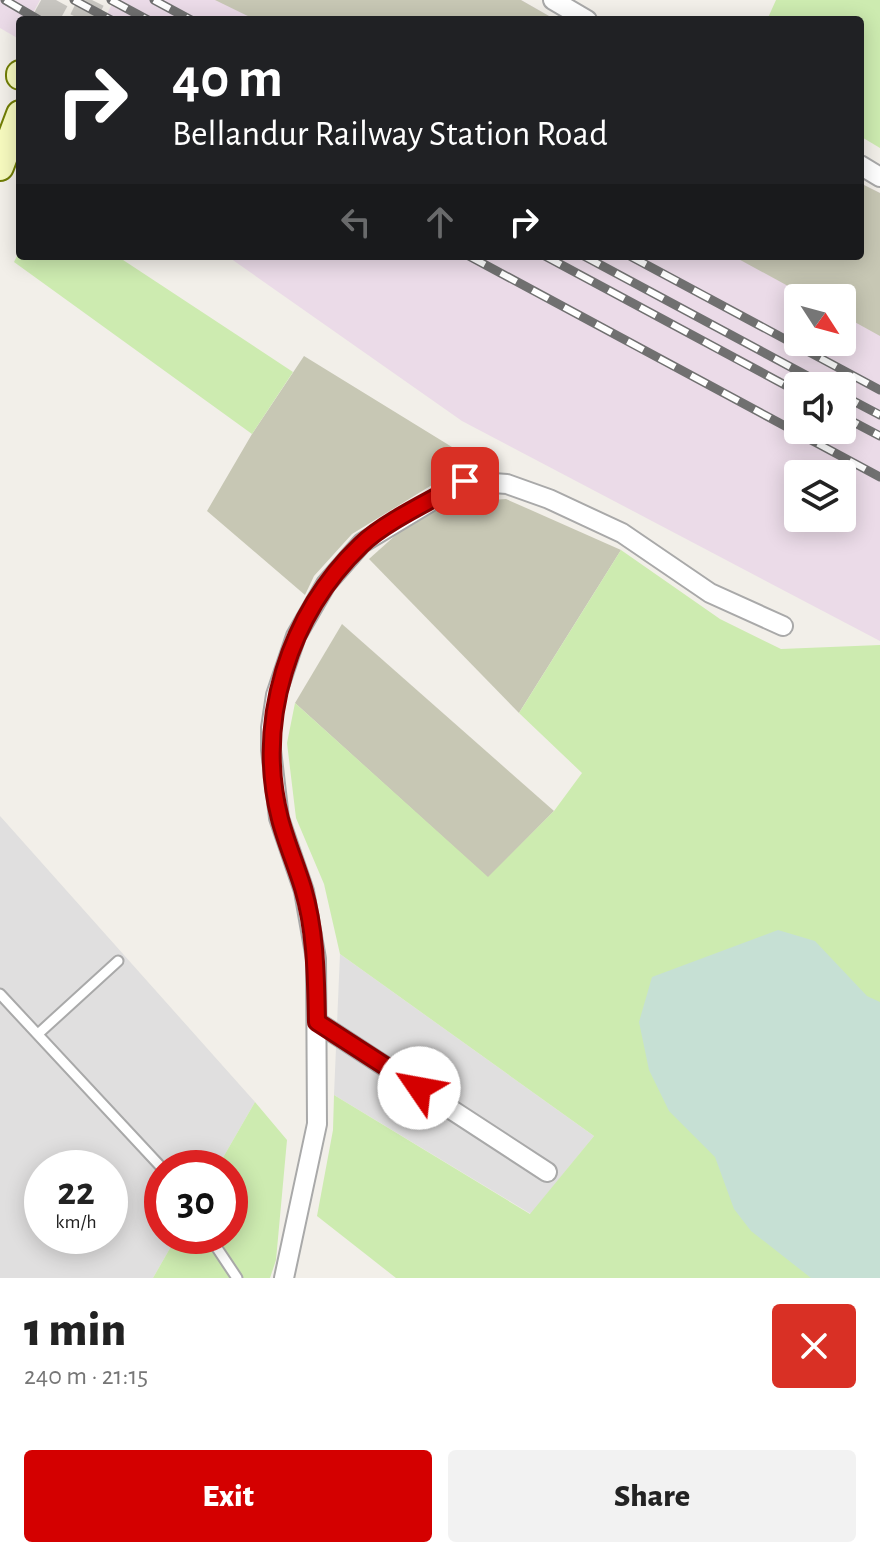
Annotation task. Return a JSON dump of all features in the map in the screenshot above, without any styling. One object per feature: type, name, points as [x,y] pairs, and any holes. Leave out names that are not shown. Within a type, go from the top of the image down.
[{"type":"street","points":[[553,0],[580,16]]},
{"type":"street","points":[[0,167],[12,117]]},
{"type":"street","points":[[284,1278],[317,1124],[316,959],[304,891],[279,818],[271,728],[276,695],[296,636],[326,584],[362,543],[465,481],[507,484],[549,499],[622,533],[710,593],[783,626]]},
{"type":"street","points":[[317,1022],[547,1172]]},
{"type":"lane","points":[[36,1032],[118,961]]},
{"type":"lane","points":[[0,994],[145,1150]]},
{"type":"lane","points":[[221,1254],[237,1278]]},
{"type":"shaded area","points":[[0,0],[40,0],[31,16],[16,16],[16,37],[0,28]]},
{"type":"shaded area","points":[[114,0],[521,0],[549,16],[106,16]]},
{"type":"shaded area","points":[[215,0],[521,0],[549,16],[248,16]]},
{"type":"shaded area","points":[[864,185],[880,193],[880,641],[462,421],[233,260],[864,260]]},
{"type":"shaded area","points":[[864,185],[880,193],[880,336],[856,323],[856,284],[784,284],[740,260],[864,260]]},
{"type":"shaded area","points":[[304,356],[478,463],[463,466],[352,534],[314,576],[305,595],[207,511],[252,434]]},
{"type":"shaded area","points":[[506,499],[621,550],[519,713],[369,559],[408,524],[449,503]]},
{"type":"shaded area","points":[[342,624],[554,811],[488,878],[295,703]]},
{"type":"shaded area","points":[[0,816],[255,1102],[227,1150],[144,1150],[144,1254],[167,1254],[153,1278],[0,1278]]},
{"type":"shaded area","points":[[778,930],[815,941],[867,996],[880,1002],[880,1278],[811,1278],[751,1231],[734,1209],[715,1157],[669,1111],[649,1070],[639,1022],[652,977]]},
{"type":"shaded area","points":[[340,954],[594,1136],[531,1214],[334,1095]]},
{"type":"green space","points":[[776,0],[880,0],[880,148],[864,138],[864,16],[769,16]]},
{"type":"green space","points":[[16,258],[123,260],[293,372],[252,434],[14,262]]},
{"type":"green space","points":[[621,550],[720,619],[781,649],[880,645],[880,1278],[396,1278],[317,1216],[333,1130],[334,1095],[530,1214],[594,1136],[340,954],[324,884],[296,818],[287,743],[295,703],[488,877],[554,811],[582,773],[519,713]]},
{"type":"green space","points":[[255,1102],[287,1140],[276,1260],[270,1278],[153,1278],[167,1254],[248,1254],[248,1150],[227,1150]]},
{"type":"tunnel","points":[[47,16],[56,0]]},
{"type":"tunnel","points":[[84,16],[92,0]]},
{"type":"railway","points":[[5,0],[32,16]]},
{"type":"railway","points":[[74,0],[104,16]]},
{"type":"railway","points":[[111,0],[141,16]]},
{"type":"railway","points":[[154,0],[184,16]]},
{"type":"railway","points":[[476,260],[880,477]]},
{"type":"railway","points":[[552,260],[784,384]]},
{"type":"railway","points":[[591,260],[800,372]]},
{"type":"railway","points":[[637,260],[880,390]]},
{"type":"railway","points":[[856,402],[880,415]]},
{"type":"railway","points":[[856,423],[880,436]]},
{"type":"route","points":[[419,1088],[317,1022],[316,959],[304,891],[279,818],[271,728],[276,695],[296,636],[326,584],[362,543],[465,481]]}]
